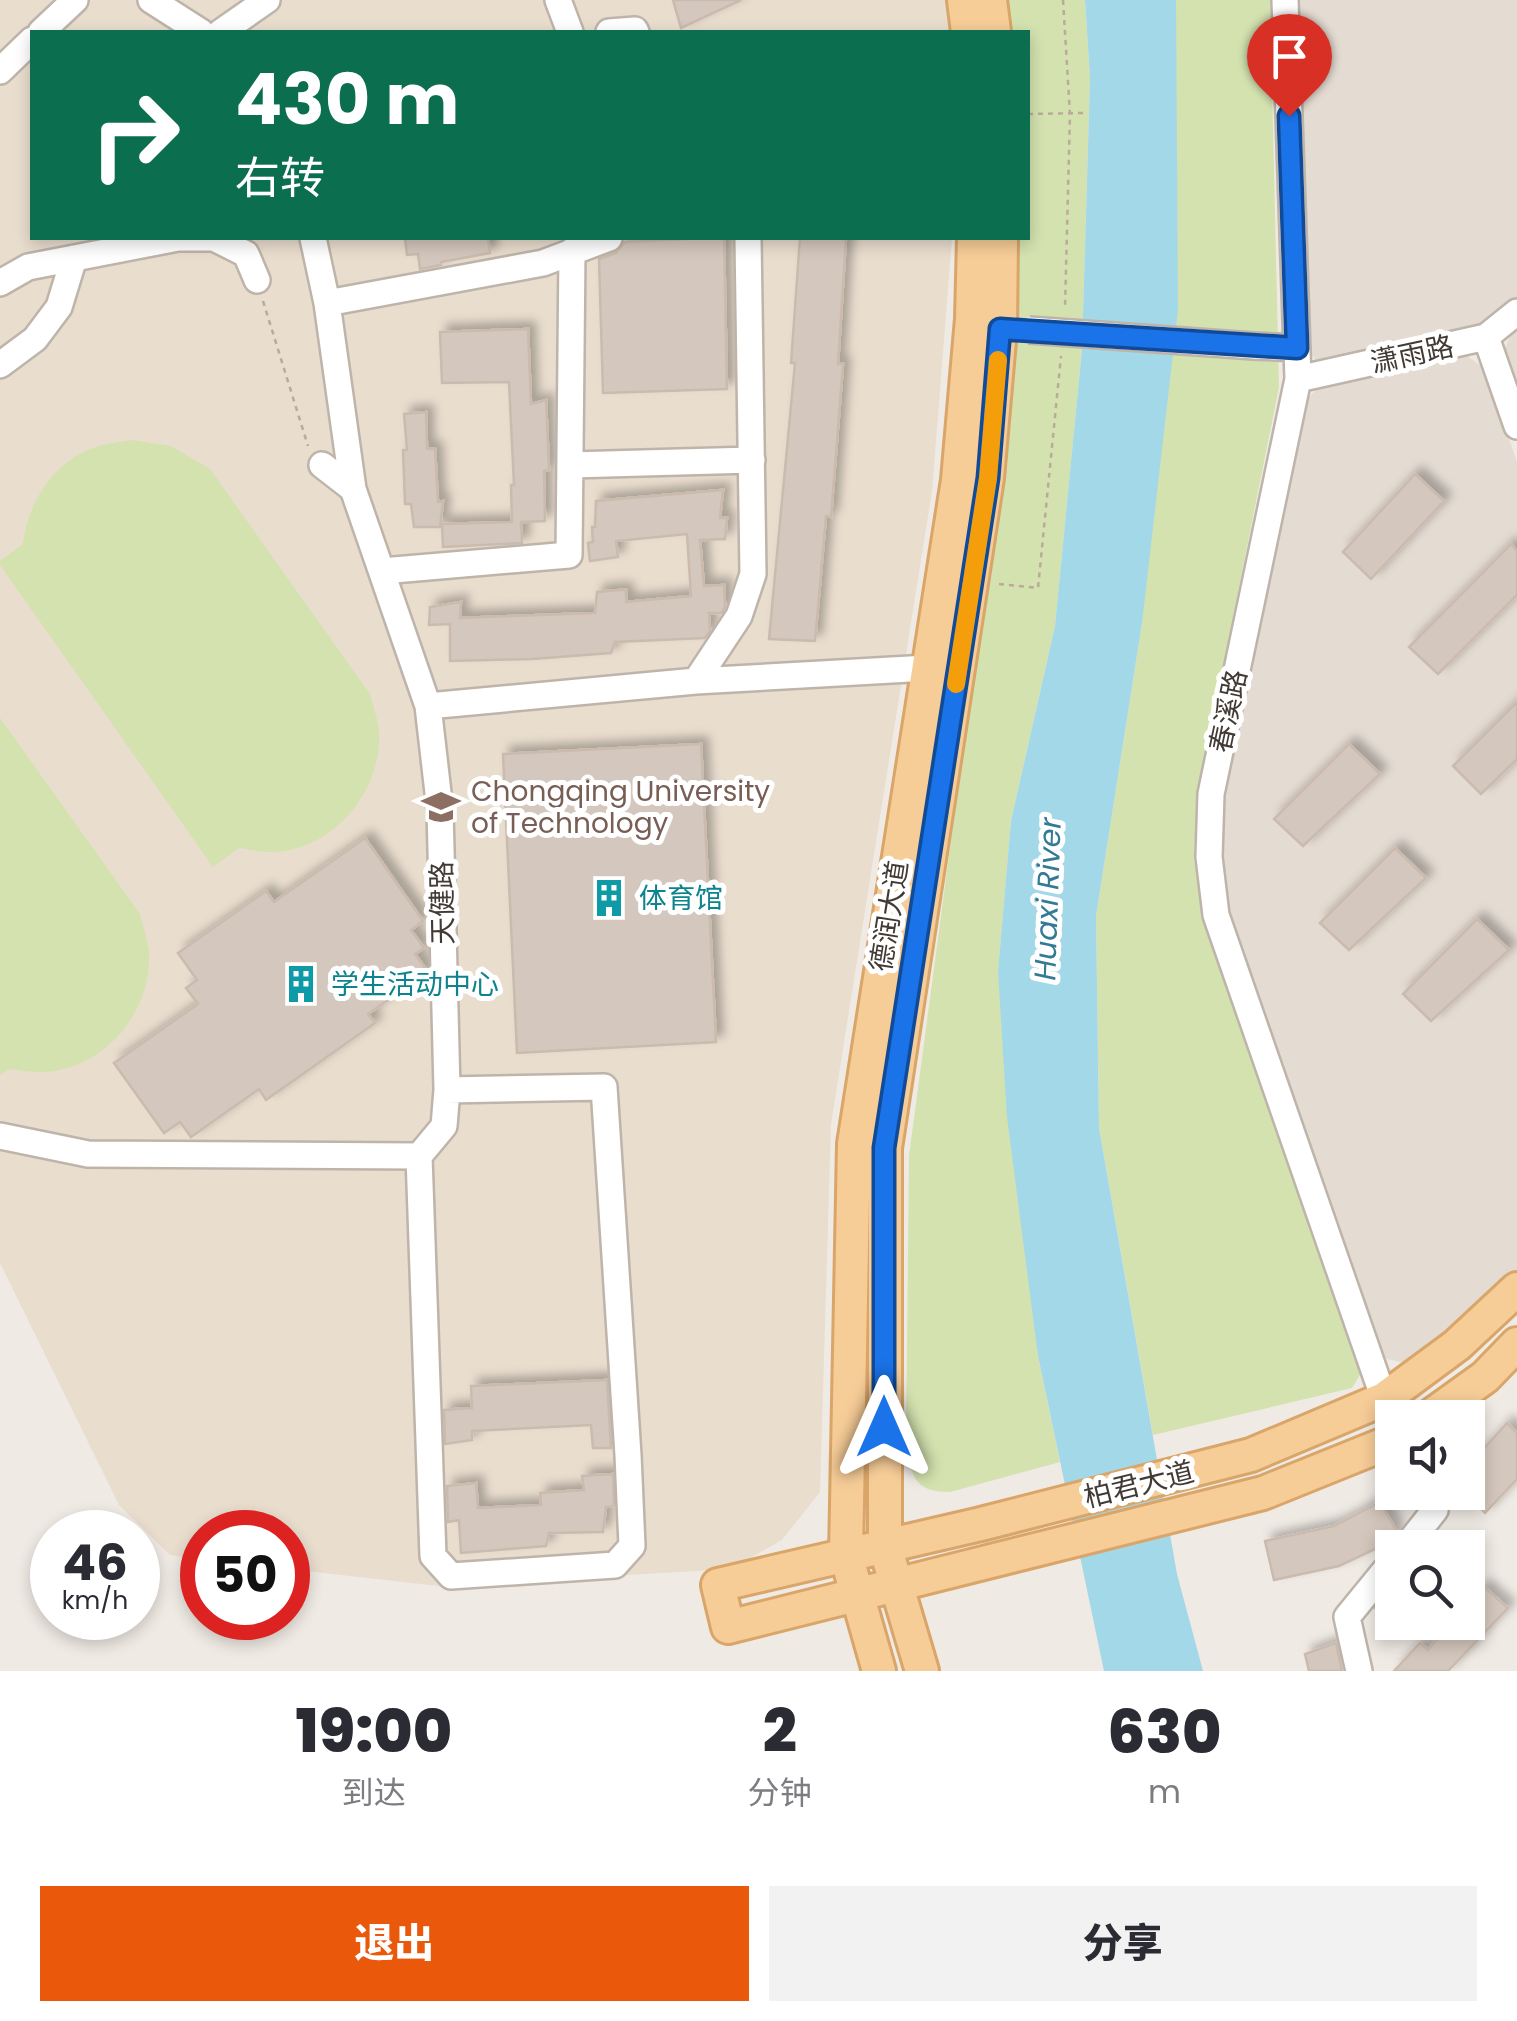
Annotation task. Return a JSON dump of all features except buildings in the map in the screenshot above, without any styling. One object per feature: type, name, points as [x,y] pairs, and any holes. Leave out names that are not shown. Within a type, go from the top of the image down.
[{"type":"main road","points":[[964,0],[968,30]]},
{"type":"main road","points":[[990,0],[994,30]]},
{"type":"main road","name":"德润大道","points":[[879,1671],[846,1555],[854,1144],[958,480],[972,319],[974,240]]},
{"type":"main road","name":"德润大道","points":[[922,1671],[884,1546],[884,1148],[988,478],[1015,330],[1001,240]]},
{"type":"main road","name":"柏君大道","points":[[1375,1449],[1263,1493],[728,1627],[718,1584],[981,1524],[1251,1456],[1384,1399],[1457,1345],[1517,1288]]},
{"type":"main road","points":[[1453,1400],[1485,1377],[1517,1344]]},
{"type":"street","points":[[43,30],[75,0]]},
{"type":"street","points":[[151,0],[199,30]]},
{"type":"street","points":[[224,30],[267,0]]},
{"type":"street","points":[[558,0],[569,30]]},
{"type":"street","name":"春溪路","points":[[1285,0],[1298,379],[1211,794],[1208,856],[1216,916],[1384,1399]]},
{"type":"street","points":[[0,71],[30,42]]},
{"type":"street","points":[[0,283],[28,267],[168,240]]},
{"type":"street","points":[[218,240],[246,254],[257,280]]},
{"type":"street","name":"天健路","points":[[313,240],[327,303],[352,489],[428,706],[440,810],[447,1090],[444,1126],[419,1156]]},
{"type":"street","points":[[327,303],[543,263],[603,240]]},
{"type":"street","points":[[696,681],[739,616],[753,574],[748,240]]},
{"type":"street","points":[[382,571],[569,556],[572,251]]},
{"type":"street","points":[[0,365],[35,339],[59,307],[74,258]]},
{"type":"street","name":"潇雨路","points":[[1298,379],[1486,338],[1517,312]]},
{"type":"street","points":[[1015,330],[1297,348]]},
{"type":"street","points":[[1486,338],[1517,426]]},
{"type":"street","points":[[570,465],[752,460]]},
{"type":"street","points":[[322,464],[352,489]]},
{"type":"street","points":[[428,706],[696,681],[928,668]]},
{"type":"street","points":[[0,1136],[88,1154],[419,1156],[433,1556],[451,1576],[616,1565],[632,1546],[604,1087],[447,1090]]},
{"type":"street","points":[[1419,1530],[1436,1510]]},
{"type":"street","points":[[1360,1671],[1347,1617],[1375,1583]]},
{"type":"path","points":[[1063,0],[1070,114],[1065,313]]},
{"type":"path","points":[[1030,114],[1084,113]]},
{"type":"path","points":[[257,280],[309,449],[322,464]]},
{"type":"path","points":[[986,582],[1038,588],[1061,352]]},
{"type":"shaded area","name":"Chongqing University of Technology","points":[[0,0],[950,0],[953,30],[30,30],[30,240],[952,240],[932,491],[831,1124],[820,1492],[782,1540],[730,1569],[439,1586],[310,1571],[310,1510],[180,1510],[180,1556],[170,1555],[160,1545],[160,1510],[124,1510],[0,1263]]},
{"type":"shaded area","points":[[1298,0],[1517,0],[1517,302],[1482,331],[1320,367],[1308,349]]},
{"type":"shaded area","points":[[1517,329],[1517,399],[1502,356]]},
{"type":"shaded area","points":[[1466,355],[1485,369],[1517,462],[1517,1273],[1412,1365],[1379,1357],[1225,913],[1217,852],[1221,792],[1303,403],[1316,390]]},
{"type":"green space","points":[[998,0],[1085,0],[1090,78],[1082,349],[1055,626],[1011,821],[998,971],[1038,1356],[1060,1462],[950,1492],[930,1490],[918,1482],[906,1449],[909,1156],[999,481],[1014,240],[1030,240],[1030,30],[1003,30]]},
{"type":"green space","points":[[1176,0],[1270,0],[1279,387],[1197,796],[1194,859],[1204,917],[1363,1370],[1352,1388],[1153,1435],[1099,1128],[1096,916],[1142,623]]},
{"type":"green space","points":[[131,440],[171,446],[210,469],[370,694],[379,732],[372,776],[349,815],[314,842],[270,852],[239,848],[213,867],[0,565],[23,544],[31,512],[57,471],[83,452]]},
{"type":"green space","points":[[0,718],[140,914],[149,953],[142,997],[119,1035],[103,1050],[63,1069],[9,1069],[0,1075]]},
{"type":"water","name":"Huaxi River","points":[[1085,0],[1176,0],[1178,310],[1142,623],[1096,916],[1099,1128],[1177,1574],[1203,1671],[1104,1671],[1038,1356],[1007,1117],[998,971],[1011,821],[1055,626],[1082,349],[1090,78]]},
{"type":"slow traffic","points":[[956,684],[988,478],[998,360]]},
{"type":"place","name":"Chongqing University of Technology","points":[[441,807]]},
{"type":"place","name":"体育馆","points":[[609,898]]},
{"type":"place","name":"学生活动中心","points":[[301,984]]},
{"type":"route","points":[[884,1427],[884,1148],[988,478],[1000,329],[1297,348],[1289,116]]}]
